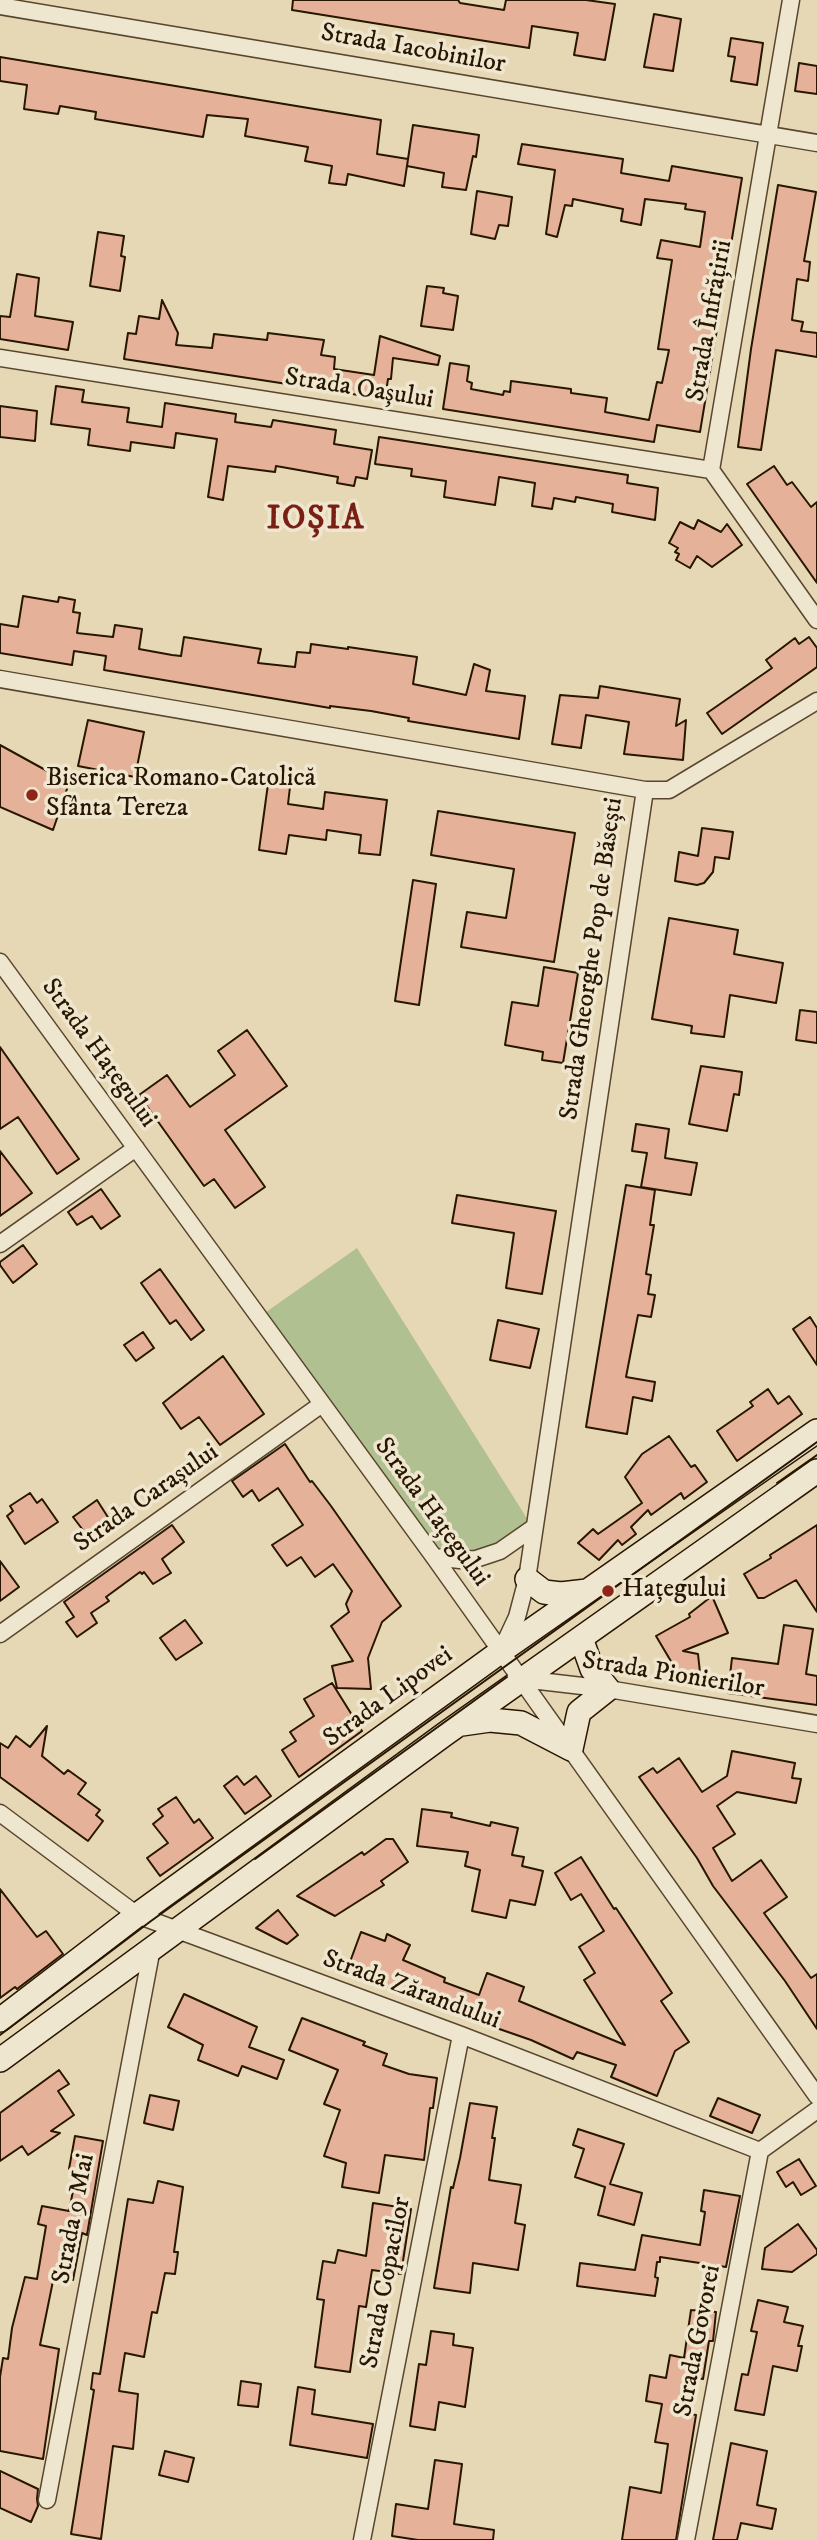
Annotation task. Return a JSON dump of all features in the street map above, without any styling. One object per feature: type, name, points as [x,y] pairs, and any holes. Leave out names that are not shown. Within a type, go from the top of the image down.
[{"type":"street","name":"Strada Înfrățirii","points":[[711,470],[791,0]]},
{"type":"street","name":"Strada Iacobinilor","points":[[0,6],[817,143]]},
{"type":"street","name":"Strada Oașului","points":[[0,358],[711,470]]},
{"type":"street","points":[[711,470],[817,620]]},
{"type":"street","name":"Strada Gheorghe Pop de Băsești","points":[[0,679],[645,790],[527,1579],[517,1617],[500,1652]]},
{"type":"street","points":[[645,790],[669,790],[817,701]]},
{"type":"street","name":"Strada Hațegului","points":[[0,962],[522,1679],[817,2096]]},
{"type":"street","points":[[0,1244],[136,1148]]},
{"type":"street","name":"Strada Carașului","points":[[0,1634],[322,1404]]},
{"type":"street","name":"Strada Lipovei","points":[[0,2020],[137,1915],[500,1652],[817,1430]]},
{"type":"street","points":[[0,2060],[458,1724],[817,1471]]},
{"type":"street","points":[[434,1557],[476,1559],[500,1551],[533,1528]]},
{"type":"street","points":[[527,1579],[544,1592],[561,1594],[590,1591]]},
{"type":"street","points":[[458,1724],[490,1720],[521,1723],[571,1749],[579,1712],[608,1689],[592,1669],[581,1638]]},
{"type":"street","name":"Strada Pionierilor","points":[[522,1679],[608,1689],[817,1724]]},
{"type":"street","name":"Strada Zărandului","points":[[0,1813],[137,1915],[460,2035],[760,2151]]},
{"type":"street","name":"Strada 9 Mai","points":[[47,2500],[152,1948]]},
{"type":"street","name":"Strada Copacilor","points":[[362,2540],[460,2035]]},
{"type":"street","points":[[760,2151],[817,2110]]},
{"type":"street","name":"Strada Govorei","points":[[686,2540],[760,2151]]},
{"type":"green space","points":[[357,1248],[533,1528],[500,1551],[434,1557],[259,1317]]},
{"type":"building","points":[[293,0],[458,0],[460,3],[504,10],[506,0],[586,0],[615,4],[605,60],[574,55],[578,33],[532,26],[529,48],[292,10]]},
{"type":"building","points":[[654,14],[681,19],[673,71],[644,67]]},
{"type":"building","points":[[731,38],[763,43],[757,85],[731,81],[735,57],[728,56]]},
{"type":"building","points":[[0,57],[381,120],[377,154],[408,159],[404,186],[348,174],[346,185],[329,183],[332,166],[305,161],[308,147],[245,136],[248,119],[207,115],[203,137],[95,119],[96,112],[60,106],[58,114],[24,109],[27,85],[0,81]]},
{"type":"building","points":[[799,63],[817,66],[817,94],[795,91]]},
{"type":"building","points":[[413,125],[479,135],[476,157],[473,156],[466,190],[442,187],[444,173],[407,166]]},
{"type":"building","points":[[522,144],[623,159],[621,173],[669,181],[672,166],[742,178],[700,432],[657,425],[654,442],[443,409],[450,363],[469,366],[467,381],[472,383],[471,389],[503,395],[504,391],[510,392],[511,381],[571,389],[571,393],[607,398],[605,412],[649,420],[657,382],[662,383],[669,350],[658,349],[672,260],[657,258],[661,240],[700,247],[705,212],[685,209],[686,204],[645,199],[641,225],[621,221],[623,209],[573,199],[572,206],[565,205],[557,237],[546,234],[555,170],[518,164]]},
{"type":"building","points":[[778,185],[816,192],[804,261],[810,262],[808,281],[797,279],[792,320],[803,322],[801,331],[817,333],[817,357],[776,350],[761,450],[738,447]]},
{"type":"building","points":[[477,191],[512,197],[508,226],[499,225],[495,239],[471,234]]},
{"type":"building","points":[[98,232],[124,236],[121,256],[125,257],[120,291],[90,286]]},
{"type":"building","points":[[17,274],[39,278],[35,316],[73,322],[68,350],[0,339],[0,316],[10,317]]},
{"type":"building","points":[[427,286],[444,288],[443,293],[458,296],[453,330],[421,326]]},
{"type":"building","points":[[162,300],[178,333],[176,345],[212,348],[214,334],[267,340],[268,333],[324,340],[321,355],[335,357],[334,369],[374,375],[380,336],[440,356],[438,365],[393,358],[385,399],[124,359],[128,333],[136,334],[139,316],[159,319]]},
{"type":"building","points":[[56,386],[84,390],[82,402],[129,408],[127,422],[162,427],[165,403],[236,414],[235,422],[271,427],[273,420],[336,430],[334,444],[372,450],[367,479],[356,477],[354,486],[337,483],[338,477],[276,466],[275,472],[228,466],[223,500],[208,497],[217,439],[176,433],[174,448],[131,442],[130,451],[88,445],[90,429],[51,424]]},
{"type":"building","points":[[0,406],[37,411],[35,441],[0,437]]},
{"type":"building","points":[[379,437],[628,475],[627,483],[658,488],[655,520],[612,512],[613,504],[576,497],[575,502],[554,498],[552,509],[532,506],[535,483],[499,477],[495,505],[444,497],[446,481],[411,476],[412,469],[375,464]]},
{"type":"building","points":[[774,466],[787,485],[792,482],[811,507],[817,502],[817,583],[747,484]]},
{"type":"building","points":[[698,520],[721,532],[727,524],[742,545],[712,567],[697,556],[690,568],[676,560],[679,554],[675,552],[678,548],[669,543],[680,522],[694,529]]},
{"type":"building","points":[[23,596],[58,602],[59,597],[75,600],[73,612],[80,613],[77,633],[113,637],[115,625],[142,629],[139,649],[172,655],[181,656],[184,637],[261,649],[258,663],[295,667],[297,652],[310,653],[311,644],[348,647],[417,657],[413,684],[466,695],[474,664],[490,670],[486,691],[525,696],[519,739],[408,721],[409,718],[371,711],[330,708],[104,670],[106,656],[74,651],[72,665],[0,653],[0,624],[18,627]]},
{"type":"building","points":[[809,637],[817,648],[817,667],[722,734],[707,713],[772,668],[766,660],[795,638],[799,644]]},
{"type":"building","points":[[600,686],[680,699],[676,726],[686,720],[683,760],[624,754],[629,722],[586,715],[581,748],[552,744],[560,695],[598,698]]},
{"type":"building","points":[[88,720],[144,732],[135,777],[78,766]]},
{"type":"building","name":"Biserica Romano-Catolică Sfânta Tereza","points":[[0,745],[69,783],[53,830],[0,807]]},
{"type":"building","points":[[268,784],[290,787],[288,804],[323,809],[325,792],[387,800],[380,855],[359,853],[361,835],[327,830],[326,840],[289,835],[286,854],[259,850]]},
{"type":"building","points":[[438,811],[575,833],[554,962],[461,947],[467,912],[506,918],[514,869],[431,855]]},
{"type":"building","points":[[702,828],[733,832],[729,859],[715,857],[713,872],[704,883],[697,885],[675,881],[679,852],[698,856]]},
{"type":"building","points":[[413,880],[436,884],[419,1005],[395,1001]]},
{"type":"building","points":[[669,918],[738,930],[734,954],[783,963],[776,1003],[730,995],[724,1037],[691,1033],[692,1026],[652,1019]]},
{"type":"building","points":[[544,967],[578,973],[563,1063],[542,1060],[543,1052],[505,1045],[512,1002],[538,1006]]},
{"type":"building","points":[[800,1010],[817,1012],[817,1043],[796,1040]]},
{"type":"building","points":[[247,1030],[287,1086],[225,1130],[265,1187],[235,1208],[214,1179],[204,1186],[139,1095],[167,1075],[190,1107],[235,1075],[218,1051]]},
{"type":"building","points":[[0,1047],[79,1159],[57,1174],[18,1117],[0,1129]]},
{"type":"building","points":[[701,1066],[742,1072],[739,1095],[734,1094],[727,1131],[689,1124]]},
{"type":"building","points":[[636,1124],[669,1129],[665,1158],[697,1163],[691,1195],[641,1187],[647,1153],[632,1151]]},
{"type":"building","points":[[0,1151],[32,1193],[0,1216]]},
{"type":"building","points":[[626,1185],[655,1190],[650,1225],[654,1225],[646,1274],[651,1275],[648,1294],[655,1295],[651,1317],[638,1315],[626,1377],[655,1382],[652,1401],[633,1397],[627,1434],[586,1427]]},
{"type":"building","points":[[101,1189],[120,1216],[101,1229],[92,1216],[77,1225],[68,1212]]},
{"type":"building","points":[[457,1195],[556,1211],[542,1294],[506,1288],[514,1233],[452,1223]]},
{"type":"building","points":[[23,1245],[37,1264],[13,1283],[0,1262]]},
{"type":"building","points":[[160,1269],[204,1330],[191,1340],[176,1320],[170,1324],[141,1283]]},
{"type":"building","points":[[810,1317],[817,1328],[817,1365],[793,1329]]},
{"type":"building","points":[[498,1320],[539,1329],[530,1368],[490,1360]]},
{"type":"building","points":[[143,1332],[154,1348],[136,1361],[124,1345]]},
{"type":"building","points":[[223,1356],[264,1414],[220,1445],[199,1417],[181,1429],[163,1403]]},
{"type":"building","points":[[768,1389],[778,1404],[789,1396],[802,1414],[737,1461],[717,1431],[753,1406],[750,1402]]},
{"type":"building","points":[[669,1436],[691,1467],[695,1465],[707,1482],[684,1499],[681,1493],[651,1515],[648,1510],[631,1527],[636,1534],[622,1545],[618,1540],[599,1560],[578,1543],[593,1529],[598,1534],[642,1503],[625,1477],[642,1454]]},
{"type":"building","points":[[285,1444],[401,1606],[382,1622],[368,1658],[371,1689],[337,1688],[332,1666],[353,1661],[331,1626],[349,1612],[346,1604],[352,1591],[333,1564],[315,1577],[301,1557],[287,1566],[272,1545],[303,1525],[278,1488],[259,1501],[252,1490],[243,1497],[232,1481]]},
{"type":"building","points":[[30,1493],[37,1503],[42,1499],[58,1522],[25,1544],[7,1516],[13,1511],[10,1506]]},
{"type":"building","points":[[97,1500],[111,1522],[89,1538],[73,1517]]},
{"type":"building","points":[[172,1525],[184,1542],[162,1559],[171,1573],[153,1584],[144,1572],[140,1572],[106,1597],[109,1601],[91,1613],[97,1623],[77,1637],[66,1622],[74,1617],[64,1602]]},
{"type":"building","points":[[817,1525],[817,1612],[796,1580],[764,1598],[758,1598],[744,1574]]},
{"type":"building","points":[[0,1561],[19,1587],[0,1601]]},
{"type":"building","points":[[712,1596],[728,1633],[683,1651],[698,1654],[701,1682],[674,1682],[672,1663],[656,1636],[690,1617],[689,1614]]},
{"type":"building","points":[[185,1620],[202,1643],[176,1660],[160,1638]]},
{"type":"building","points":[[784,1625],[813,1629],[806,1674],[817,1676],[817,1705],[728,1693],[732,1658],[778,1664]]},
{"type":"building","points":[[332,1683],[362,1731],[299,1777],[282,1750],[296,1741],[290,1732],[314,1716],[304,1699]]},
{"type":"building","points":[[47,1726],[42,1756],[64,1774],[68,1770],[86,1783],[78,1794],[100,1810],[96,1815],[103,1821],[88,1841],[0,1777],[0,1743],[8,1748],[16,1736],[30,1747]]},
{"type":"building","points":[[732,1751],[795,1763],[792,1778],[801,1779],[796,1803],[737,1792],[717,1806],[735,1834],[713,1848],[732,1881],[761,1860],[787,1897],[764,1913],[811,1978],[817,1974],[817,2029],[785,1981],[713,1886],[697,1858],[639,1777],[653,1768],[657,1773],[679,1758],[702,1792],[727,1776]]},
{"type":"building","points":[[237,1776],[244,1785],[256,1776],[271,1796],[245,1814],[224,1786]]},
{"type":"building","points":[[176,1797],[194,1823],[199,1819],[213,1838],[160,1876],[147,1858],[168,1843],[153,1824],[163,1816],[158,1809]]},
{"type":"building","points":[[422,1809],[452,1813],[451,1817],[490,1826],[491,1822],[518,1828],[512,1855],[524,1857],[522,1866],[543,1871],[535,1905],[510,1900],[506,1918],[472,1911],[480,1870],[465,1866],[468,1852],[417,1846]]},
{"type":"building","points":[[386,1839],[393,1839],[408,1862],[381,1881],[384,1885],[335,1916],[297,1896],[362,1852],[364,1855]]},
{"type":"building","points":[[581,1857],[672,1993],[661,2001],[689,2042],[675,2051],[657,2096],[611,2077],[616,2065],[577,2052],[573,2059],[531,2040],[433,2006],[347,1970],[361,1932],[385,1941],[387,1934],[410,1945],[403,1960],[445,1978],[444,1982],[479,1995],[487,1973],[524,1987],[519,2001],[625,2045],[584,1980],[595,1973],[579,1947],[604,1931],[581,1894],[571,1900],[555,1873]]},
{"type":"building","points":[[0,1889],[37,1937],[46,1931],[63,1954],[17,1989],[15,1987],[0,1998]]},
{"type":"building","points":[[278,1910],[298,1935],[287,1944],[256,1928]]},
{"type":"building","points":[[184,1994],[257,2027],[249,2047],[284,2060],[277,2079],[242,2066],[238,2076],[198,2060],[203,2045],[168,2027]]},
{"type":"building","points":[[302,2018],[365,2042],[363,2045],[387,2054],[383,2065],[409,2074],[437,2078],[433,2108],[430,2108],[424,2160],[385,2155],[379,2193],[342,2187],[346,2163],[324,2156],[340,2110],[324,2104],[338,2070],[289,2050]]},
{"type":"building","points":[[59,2070],[69,2084],[58,2091],[74,2115],[51,2131],[60,2133],[28,2155],[22,2146],[0,2161],[0,2113]]},
{"type":"building","points":[[150,2095],[179,2101],[173,2130],[144,2123]]},
{"type":"building","points":[[718,2098],[760,2115],[752,2133],[710,2116]]},
{"type":"building","points":[[470,2103],[497,2107],[489,2180],[521,2185],[515,2223],[525,2225],[518,2270],[473,2263],[470,2293],[434,2288],[451,2187],[453,2188],[460,2158]]},
{"type":"building","points":[[578,2129],[624,2144],[610,2184],[642,2193],[634,2225],[598,2215],[605,2187],[575,2177],[584,2149],[573,2145]]},
{"type":"building","points":[[75,2136],[103,2141],[87,2235],[82,2233],[73,2280],[54,2276],[40,2345],[59,2349],[43,2459],[0,2451],[0,2377],[3,2358],[8,2359],[12,2328],[25,2277],[37,2279],[46,2226],[38,2224],[42,2206],[69,2211],[77,2171],[69,2169]]},
{"type":"building","points":[[799,2159],[816,2186],[801,2195],[793,2182],[786,2187],[777,2172]]},
{"type":"building","points":[[158,2181],[183,2187],[174,2252],[178,2252],[175,2274],[165,2273],[157,2313],[152,2312],[144,2357],[125,2353],[119,2391],[138,2394],[133,2449],[113,2446],[101,2539],[71,2534],[94,2390],[91,2389],[93,2373],[100,2374],[128,2199],[153,2203]]},
{"type":"building","points":[[704,2190],[740,2196],[726,2267],[660,2257],[655,2277],[658,2278],[655,2296],[577,2286],[580,2263],[635,2270],[642,2235],[700,2245],[705,2212],[701,2211]]},
{"type":"building","points":[[373,2203],[411,2209],[401,2274],[372,2270],[366,2307],[359,2306],[350,2372],[315,2367],[324,2300],[317,2299],[323,2261],[335,2263],[338,2250],[366,2256]]},
{"type":"building","points":[[798,2224],[817,2250],[817,2254],[792,2272],[762,2269],[765,2248]]},
{"type":"building","points":[[758,2300],[788,2307],[784,2322],[803,2326],[798,2346],[802,2346],[797,2371],[773,2366],[764,2415],[735,2410],[742,2374],[748,2375],[757,2332],[751,2331]]},
{"type":"building","points":[[691,2310],[716,2312],[713,2341],[709,2341],[703,2379],[685,2376],[680,2412],[696,2415],[676,2540],[622,2540],[630,2487],[661,2493],[668,2444],[655,2442],[662,2404],[646,2401],[650,2375],[666,2378],[670,2355],[684,2358]]},
{"type":"building","points":[[431,2331],[454,2334],[453,2345],[473,2348],[465,2407],[439,2402],[435,2430],[410,2426],[419,2364],[426,2365]]},
{"type":"building","points":[[241,2381],[261,2384],[258,2407],[238,2405]]},
{"type":"building","points":[[298,2387],[315,2390],[312,2414],[373,2424],[367,2458],[290,2445]]},
{"type":"building","points":[[731,2443],[767,2451],[757,2505],[776,2509],[772,2529],[741,2523],[737,2540],[713,2540]]},
{"type":"building","points":[[165,2451],[194,2458],[188,2482],[159,2475]]},
{"type":"building","points":[[435,2460],[462,2464],[454,2524],[494,2530],[493,2540],[418,2540],[392,2536],[396,2504],[428,2509]]},
{"type":"building","points":[[0,2471],[38,2489],[38,2506],[31,2522],[0,2508]]},
{"type":"tram line","points":[[0,2035],[151,1921],[817,1442]]},
{"type":"tram line","points":[[777,1483],[817,1455]]},
{"type":"tram line","points":[[255,1859],[507,1677]]},
{"type":"place","name":"Biserica Romano-Catolică Sfânta Tereza","points":[[32,795]]},
{"type":"place","name":"Hațegului","points":[[608,1591]]},
{"type":"district","name":"IOȘIA","points":[[316,521]]}]
